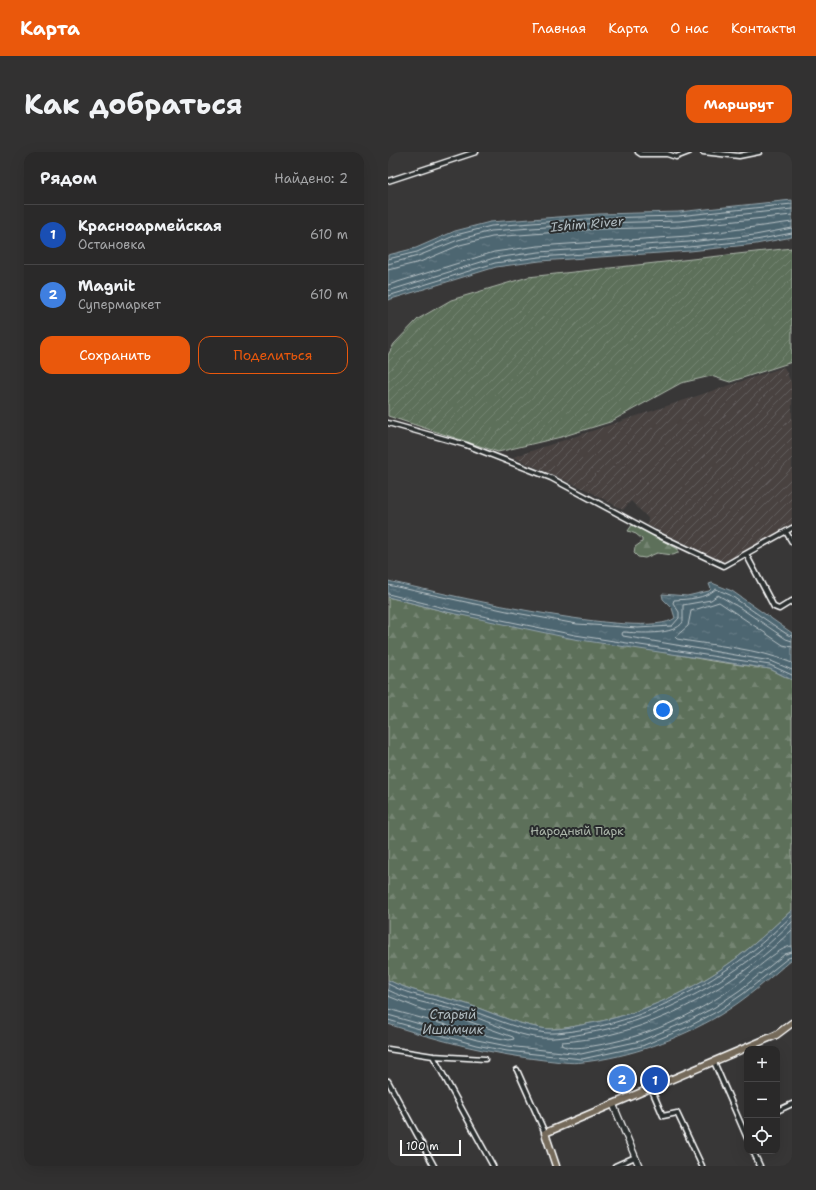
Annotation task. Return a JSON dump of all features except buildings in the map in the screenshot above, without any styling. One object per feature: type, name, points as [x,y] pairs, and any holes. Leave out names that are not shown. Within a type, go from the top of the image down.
[{"type":"main road","points":[[556,1166],[546,1133],[776,1035],[792,1023]]},
{"type":"main road","points":[[613,1104],[639,1166]]},
{"type":"street","points":[[388,181],[476,152]]},
{"type":"street","points":[[638,152],[641,154],[667,154],[676,157],[689,152]]},
{"type":"street","points":[[703,152],[739,156],[759,152]]},
{"type":"street","points":[[388,423],[466,445],[551,478],[654,533],[724,566],[792,528]]},
{"type":"street","points":[[786,532],[792,542]]},
{"type":"street","points":[[746,554],[774,607],[779,609],[792,601]]},
{"type":"street","points":[[388,1049],[433,1056],[485,1059]]},
{"type":"street","points":[[433,1056],[492,1166]]},
{"type":"street","points":[[714,1062],[744,1131]]},
{"type":"street","points":[[517,1070],[546,1133]]},
{"type":"street","points":[[388,1082],[434,1166]]},
{"type":"street","points":[[651,1088],[663,1116],[677,1113],[702,1166]]},
{"type":"street","points":[[780,1110],[792,1104]]},
{"type":"street","points":[[754,1154],[760,1166]]},
{"type":"street","points":[[615,1166],[635,1157]]},
{"type":"shaded area","points":[[784,367],[792,384],[792,524],[724,562],[647,525],[648,518],[631,501],[623,510],[587,490],[513,457]]},
{"type":"green space","points":[[792,248],[792,362],[730,382],[711,376],[681,383],[610,422],[561,437],[498,452],[388,416],[388,355],[394,344],[418,319],[451,300],[528,277]]},
{"type":"green space","points":[[632,525],[678,549],[678,553],[673,555],[657,553],[645,558],[638,557],[634,553],[635,547],[642,542],[642,539],[636,534],[628,531]]},
{"type":"green space","name":"Народный Парк","points":[[388,597],[447,612],[712,661],[770,669],[792,680],[792,910],[736,959],[695,985],[660,1002],[623,1015],[569,1027],[546,1029],[530,1026],[457,1001],[413,990],[388,980]]},
{"type":"water","name":"Ishim River","points":[[792,200],[792,237],[756,244],[690,251],[540,261],[496,267],[388,300],[388,255],[416,248],[455,231],[490,222],[599,214],[678,212]]},
{"type":"water","points":[[388,581],[537,612],[624,624],[656,624],[675,618],[672,608],[663,599],[662,594],[687,596],[709,591],[711,589],[709,584],[712,583],[732,591],[792,633],[792,680],[770,669],[574,639],[447,612],[388,597]]},
{"type":"water","name":"Старый Ишимчик","points":[[792,910],[792,959],[730,1009],[688,1032],[654,1046],[601,1060],[569,1063],[504,1054],[465,1046],[388,1024],[388,980],[413,990],[467,1004],[519,1023],[546,1029],[569,1027],[623,1015],[660,1002],[711,976],[760,939]]},
{"type":"place","name":"Magnit","points":[[622,1079]]},
{"type":"place","name":"Красноармейская","points":[[655,1080]]}]
